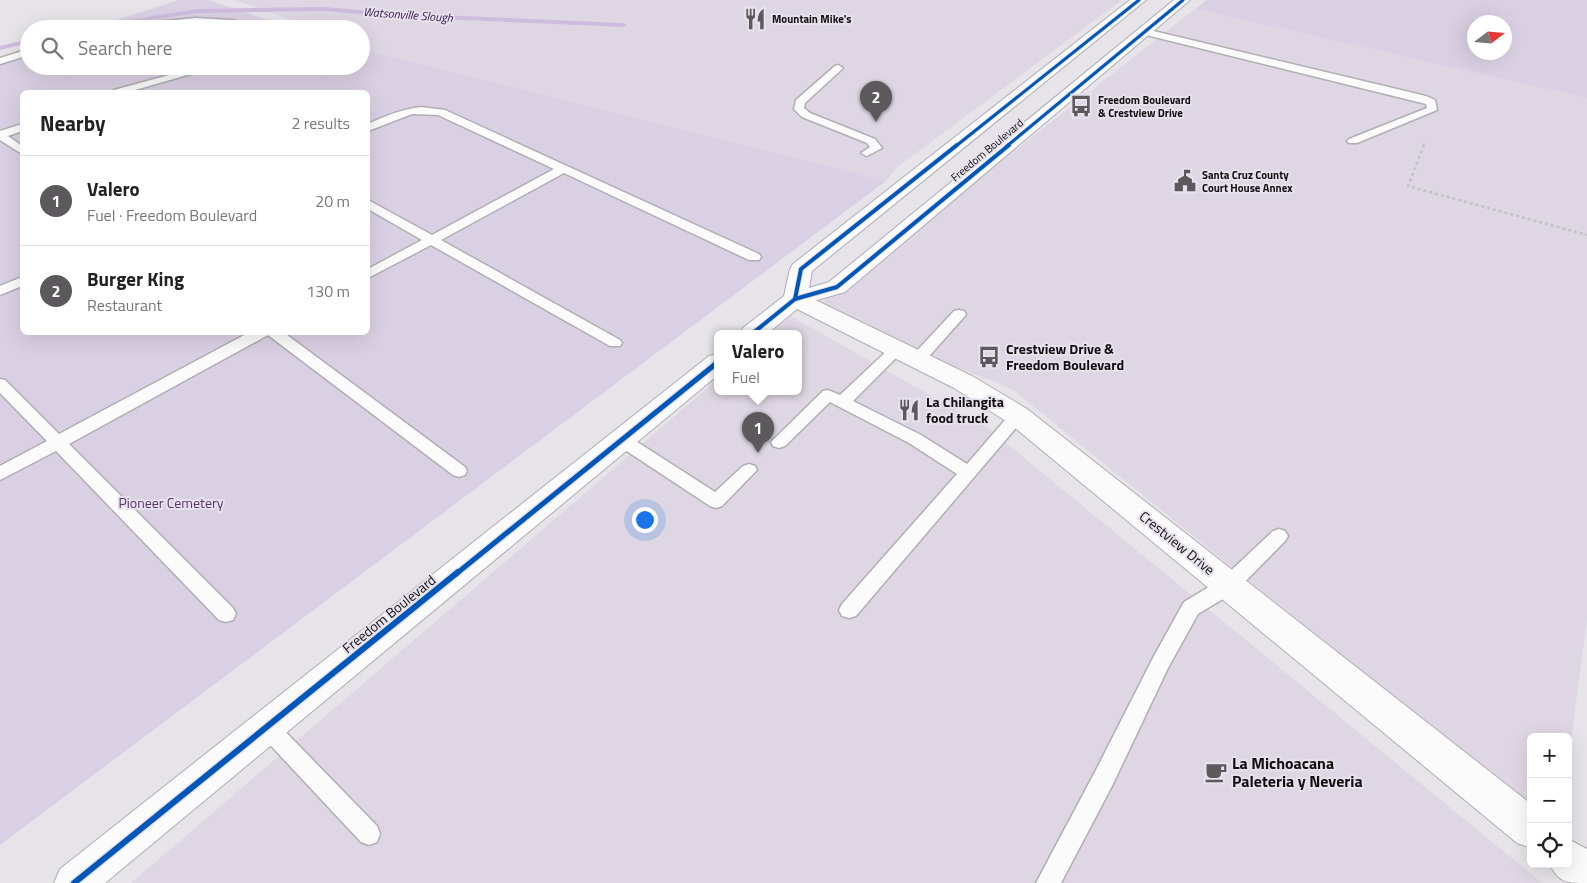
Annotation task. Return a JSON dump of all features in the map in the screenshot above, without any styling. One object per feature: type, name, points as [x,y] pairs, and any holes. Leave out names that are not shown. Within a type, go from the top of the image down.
[{"type":"main road","name":"Freedom Boulevard","points":[[796,299],[801,269],[1139,0]]},
{"type":"main road","name":"Freedom Boulevard","points":[[757,330],[796,299],[837,287],[1183,0]]},
{"type":"main road","name":"Crestview Drive","points":[[796,299],[963,382],[1018,416],[1527,826]]},
{"type":"main road","name":"Freedom Boulevard","points":[[74,883],[714,365]]},
{"type":"main road","points":[[1572,862],[1587,874]]},
{"type":"lane","points":[[1144,32],[1422,98],[1431,102],[1432,110],[1353,141]]},
{"type":"lane","points":[[0,62],[20,55]]},
{"type":"lane","points":[[838,68],[800,102],[799,110],[806,115],[871,141],[876,148],[867,153]]},
{"type":"lane","points":[[125,90],[181,75]]},
{"type":"lane","points":[[370,127],[405,112],[430,110],[440,112],[754,257]]},
{"type":"lane","points":[[0,135],[20,128]]},
{"type":"lane","points":[[0,135],[20,150]]},
{"type":"lane","points":[[370,273],[563,169]]},
{"type":"lane","points":[[370,205],[615,343]]},
{"type":"lane","points":[[0,291],[20,282]]},
{"type":"lane","points":[[842,402],[959,314]]},
{"type":"lane","points":[[0,474],[256,335]]},
{"type":"lane","points":[[276,335],[459,471]]},
{"type":"lane","points":[[0,384],[226,614]]},
{"type":"lane","points":[[778,442],[828,395],[915,439],[968,473]]},
{"type":"lane","points":[[848,610],[1018,416]]},
{"type":"lane","points":[[622,440],[716,501],[749,470]]},
{"type":"lane","points":[[1048,883],[1104,778],[1161,662],[1192,608],[1229,585],[1279,536]]},
{"type":"lane","points":[[267,727],[369,834]]},
{"type":"path","points":[[1426,141],[1408,186],[1587,235]]},
{"type":"shaded area","points":[[235,0],[1122,0],[896,168],[886,181],[370,51],[370,20],[292,20]]},
{"type":"shaded area","points":[[1195,9],[1587,98],[1587,620],[1572,733],[1527,733],[1527,806],[1012,389],[812,310]]},
{"type":"shaded area","points":[[791,316],[989,429],[1542,883],[131,883],[714,382],[714,395],[802,395],[802,330],[775,330]]},
{"type":"green space","points":[[179,0],[209,0],[268,20],[116,20]]},
{"type":"green space","points":[[1207,0],[1587,0],[1587,98],[1195,9]]},
{"type":"green space","name":"Pioneer Cemetery","points":[[20,50],[20,75],[370,75],[370,51],[886,181],[0,845],[0,57]]},
{"type":"waterway","name":"Watsonville Slough","points":[[136,20],[197,11],[325,9],[392,15],[623,25]]},
{"type":"waterway","name":"Watsonville Slough","points":[[0,48],[20,43]]},
{"type":"cycle path","points":[[795,299],[801,269],[1139,0]]},
{"type":"cycle path","points":[[757,330],[795,299],[837,287],[1183,0]]},
{"type":"cycle path","points":[[74,883],[714,365]]},
{"type":"place","name":"Mountain Mike's","points":[[755,19]]},
{"type":"place","name":"Freedom Boulevard & Crestview Drive","points":[[1081,106]]},
{"type":"place","name":"Burger King","points":[[876,122]]},
{"type":"place","name":"Santa Cruz County Court House Annex","points":[[1185,181]]},
{"type":"place","name":"Crestview Drive & Freedom Boulevard","points":[[989,357]]},
{"type":"place","name":"La Chilangita food truck","points":[[909,410]]},
{"type":"place","name":"Valero","points":[[758,453]]},
{"type":"place","name":"La Michoacana Paleteria y Neveria","points":[[1216,772]]}]
